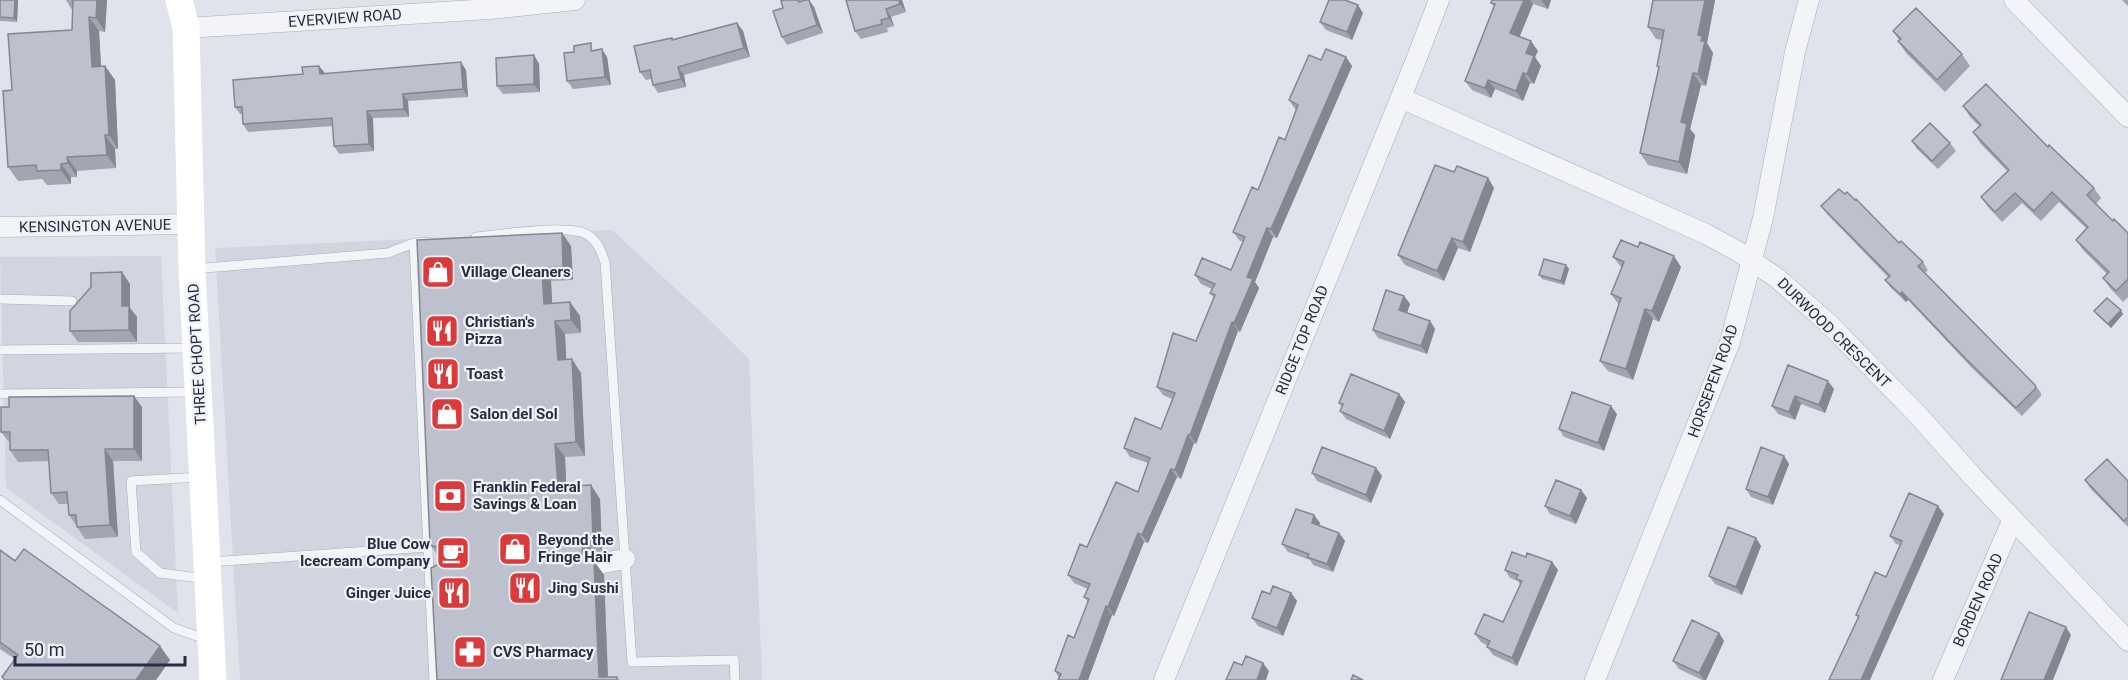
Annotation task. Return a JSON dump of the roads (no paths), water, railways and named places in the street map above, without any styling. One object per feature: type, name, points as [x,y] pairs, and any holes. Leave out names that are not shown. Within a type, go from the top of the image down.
[{"type":"main road","name":"THREE CHOPT ROAD","points":[[179,0],[186,28],[190,224],[213,680]]},
{"type":"main road","name":"THREE CHOPT ROAD","points":[[186,28],[196,0]]},
{"type":"street","name":"EVERVIEW ROAD","points":[[186,28],[490,9],[575,0]]},
{"type":"street","name":"RIDGE TOP ROAD","points":[[1164,680],[1439,0]]},
{"type":"street","name":"HORSEPEN ROAD","points":[[1595,680],[1730,342],[1763,218],[1795,52],[1809,0]]},
{"type":"street","points":[[2014,0],[2128,117]]},
{"type":"street","name":"DURWOOD CRESCENT","points":[[1401,98],[1706,234],[1777,278],[1828,323],[1917,414],[2128,641]]},
{"type":"street","name":"KENSINGTON AVENUE","points":[[0,226],[190,224]]},
{"type":"street","name":"BORDEN ROAD","points":[[1943,680],[2013,519]]},
{"type":"street","points":[[603,563],[625,559]]},
{"type":"lane","points":[[463,239],[563,229],[585,233],[597,243],[605,262],[632,662],[734,660],[735,680]]},
{"type":"lane","points":[[192,270],[388,253],[414,243],[442,241]]},
{"type":"lane","points":[[414,243],[428,547],[434,570],[434,680]]},
{"type":"lane","points":[[0,299],[72,301]]},
{"type":"lane","points":[[0,350],[196,348]]},
{"type":"lane","points":[[0,394],[199,392]]},
{"type":"lane","points":[[203,477],[131,481],[136,552],[160,573],[208,571],[428,547]]},
{"type":"lane","points":[[0,500],[174,628],[212,641]]},
{"type":"place","name":"Village Cleaners","points":[[438,272]]},
{"type":"place","name":"Christian's Pizza","points":[[442,331]]},
{"type":"place","name":"Toast","points":[[443,374]]},
{"type":"place","name":"Salon del Sol","points":[[447,414]]},
{"type":"place","name":"Franklin Federal Savings & Loan","points":[[450,496]]},
{"type":"place","name":"Beyond the Fringe Hair","points":[[515,549]]},
{"type":"place","name":"Blue Cow Icecream Company","points":[[453,553]]},
{"type":"place","name":"Jing Sushi","points":[[525,588]]},
{"type":"place","name":"Ginger Juice","points":[[454,593]]},
{"type":"place","name":"CVS Pharmacy","points":[[470,652]]}]
